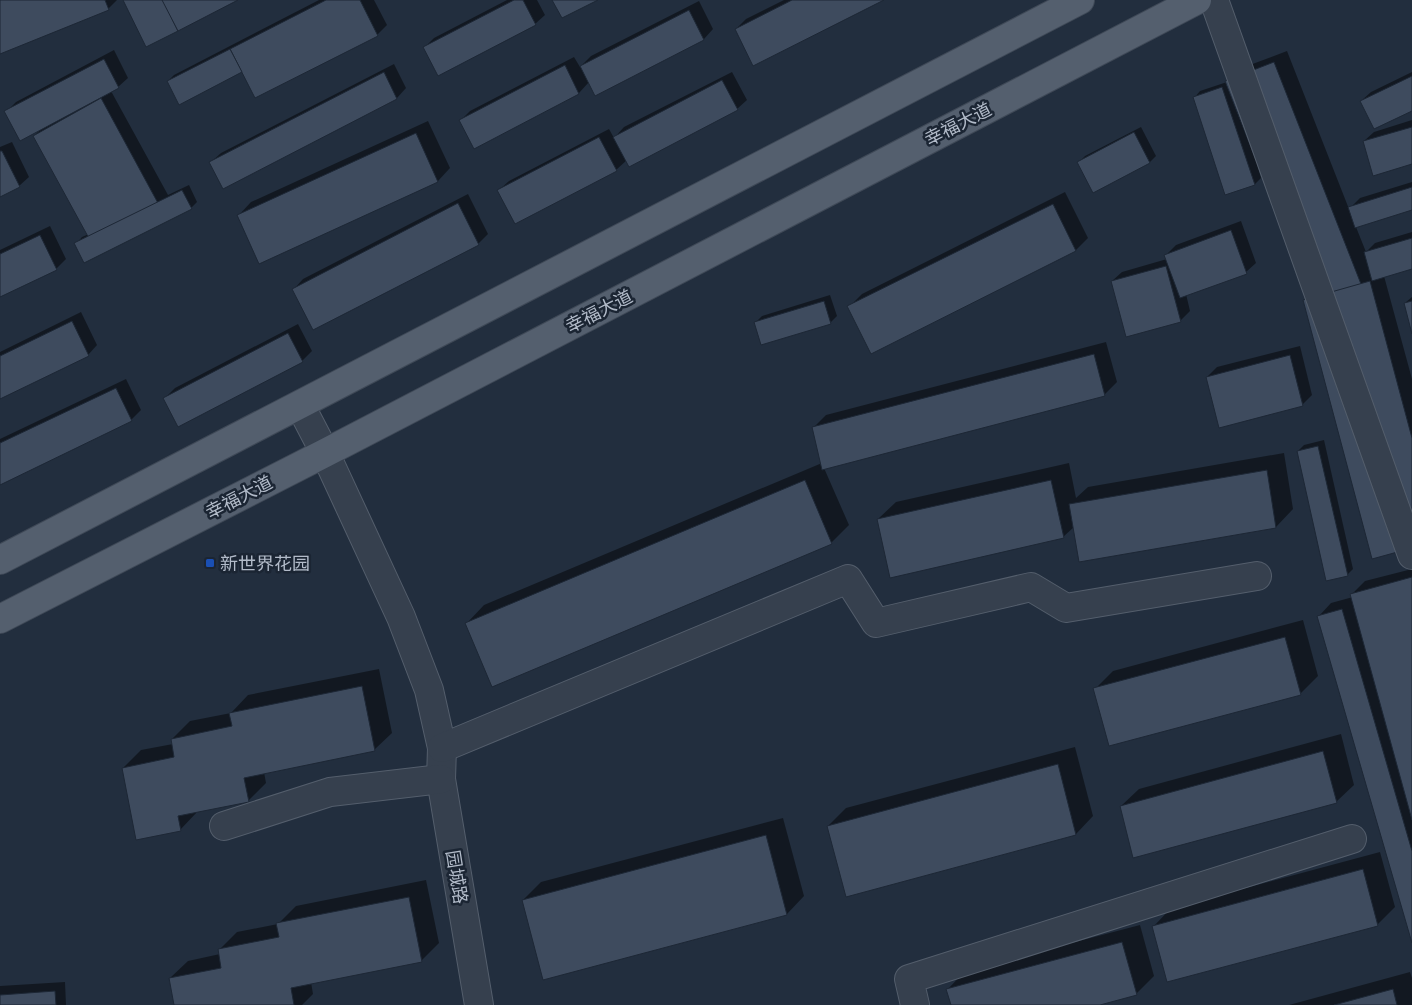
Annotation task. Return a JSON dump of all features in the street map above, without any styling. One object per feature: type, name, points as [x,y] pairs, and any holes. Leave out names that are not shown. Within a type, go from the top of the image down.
[{"type":"main road","points":[[0,560],[1080,0]]},
{"type":"main road","name":"幸福大道","points":[[0,619],[325,453],[1197,0]]},
{"type":"street","points":[[1214,0],[1412,555]]},
{"type":"street","name":"园城路","points":[[300,405],[325,453],[401,617],[429,690],[442,748],[440,779],[479,1005]]},
{"type":"street","points":[[442,748],[848,579],[876,623],[1031,587],[1066,608],[1257,576]]},
{"type":"street","points":[[224,826],[330,792],[440,779]]},
{"type":"street","points":[[912,992],[1352,839]]},
{"type":"building","points":[[0,0],[105,0],[109,10],[0,54]]},
{"type":"building","points":[[123,0],[163,0],[178,31],[146,47]]},
{"type":"building","points":[[162,0],[238,0],[178,31]]},
{"type":"building","points":[[326,0],[360,0],[378,36],[255,98],[230,49]]},
{"type":"building","points":[[514,0],[523,0],[536,25],[438,76],[423,47]]},
{"type":"building","points":[[552,0],[598,0],[562,18]]},
{"type":"building","points":[[792,0],[884,0],[753,66],[735,29]]},
{"type":"building","points":[[689,10],[704,40],[595,96],[580,66]]},
{"type":"building","points":[[230,49],[242,72],[179,105],[167,81]]},
{"type":"building","points":[[104,59],[119,88],[20,141],[4,111]]},
{"type":"building","points":[[1274,62],[1361,284],[1312,303],[1225,81]]},
{"type":"building","points":[[565,65],[579,94],[474,149],[459,120]]},
{"type":"building","points":[[384,72],[397,99],[223,189],[209,162]]},
{"type":"building","points":[[1412,76],[1412,111],[1374,129],[1360,101]]},
{"type":"building","points":[[722,80],[738,110],[629,167],[613,137]]},
{"type":"building","points":[[1222,87],[1255,185],[1225,195],[1193,97]]},
{"type":"building","points":[[101,98],[159,205],[91,242],[33,136]]},
{"type":"building","points":[[1412,127],[1412,164],[1373,176],[1363,141]]},
{"type":"building","points":[[1134,132],[1150,163],[1093,193],[1077,162]]},
{"type":"building","points":[[416,133],[438,182],[259,264],[237,215]]},
{"type":"building","points":[[599,137],[617,171],[515,224],[497,190]]},
{"type":"building","points":[[0,151],[2,151],[20,187],[0,197]]},
{"type":"building","points":[[1412,187],[1412,210],[1355,228],[1348,207]]},
{"type":"building","points":[[182,190],[192,209],[84,263],[74,243]]},
{"type":"building","points":[[458,203],[479,245],[313,330],[292,289]]},
{"type":"building","points":[[1053,204],[1076,251],[871,354],[847,306]]},
{"type":"building","points":[[1231,230],[1247,274],[1180,298],[1164,255]]},
{"type":"building","points":[[40,235],[57,270],[0,297],[0,254]]},
{"type":"building","points":[[1412,238],[1412,269],[1372,281],[1364,252]]},
{"type":"building","points":[[1166,266],[1181,322],[1126,337],[1111,281]]},
{"type":"building","points":[[1370,281],[1412,438],[1412,548],[1372,559],[1303,300]]},
{"type":"building","points":[[824,301],[831,324],[761,345],[754,322]]},
{"type":"building","points":[[1412,301],[1412,334],[1404,303]]},
{"type":"building","points":[[72,321],[89,356],[0,399],[0,356]]},
{"type":"building","points":[[288,333],[303,362],[178,427],[163,398]]},
{"type":"building","points":[[1094,354],[1105,396],[822,470],[812,427]]},
{"type":"building","points":[[1290,355],[1303,406],[1219,428],[1206,377]]},
{"type":"building","points":[[116,388],[132,421],[0,485],[0,443]]},
{"type":"building","points":[[1318,446],[1348,576],[1326,581],[1297,451]]},
{"type":"building","points":[[1267,470],[1276,528],[1079,562],[1069,504]]},
{"type":"building","points":[[805,480],[832,544],[492,687],[465,623]]},
{"type":"building","points":[[1051,480],[1064,538],[890,578],[877,519]]},
{"type":"building","points":[[1412,577],[1412,820],[1350,594]]},
{"type":"building","points":[[1342,609],[1412,851],[1412,943],[1317,616]]},
{"type":"building","points":[[1285,637],[1301,695],[1109,746],[1093,688]]},
{"type":"building","points":[[362,686],[375,751],[244,778],[249,802],[178,816],[181,831],[136,840],[122,768],[174,757],[171,739],[232,726],[229,713]]},
{"type":"building","points":[[1323,751],[1337,803],[1133,858],[1120,806]]},
{"type":"building","points":[[1058,764],[1076,835],[846,897],[827,826]]},
{"type":"building","points":[[766,835],[787,915],[543,980],[522,900]]},
{"type":"building","points":[[1363,869],[1378,926],[1167,982],[1152,926]]},
{"type":"building","points":[[409,897],[422,962],[291,988],[294,1005],[174,1005],[169,978],[221,968],[218,949],[279,937],[276,923]]},
{"type":"building","points":[[1122,942],[1137,995],[1100,1005],[951,1005],[946,989]]},
{"type":"building","points":[[1393,989],[1397,1005],[1334,1005]]},
{"type":"building","points":[[55,991],[56,1005],[0,1005],[0,995]]},
{"type":"place","name":"新世界花园","points":[[210,563]]}]
